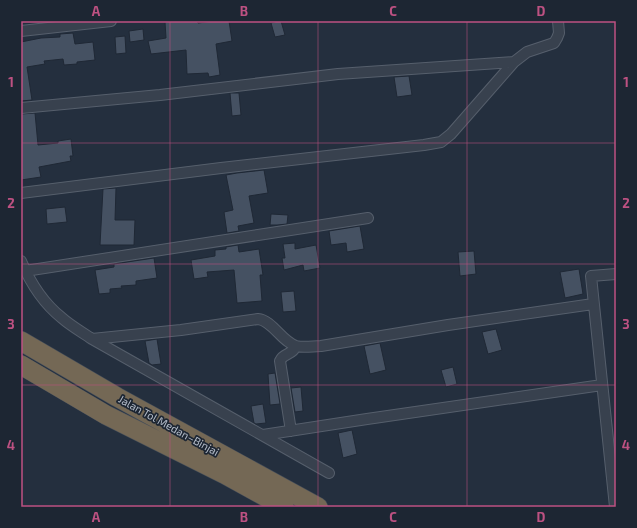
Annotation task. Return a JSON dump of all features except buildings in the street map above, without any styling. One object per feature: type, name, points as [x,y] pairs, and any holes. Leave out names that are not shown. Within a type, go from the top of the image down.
[{"type":"highway","name":"Jalan Tol Medan–Binjai","points":[[21,341],[117,397],[318,507]]},
{"type":"highway","name":"Jalan Tol Medan–Binjai","points":[[21,365],[106,414],[224,474],[284,507]]},
{"type":"street","points":[[21,31],[111,21]]},
{"type":"street","points":[[21,192],[424,146],[441,142],[451,134],[514,62],[527,52],[541,46],[554,43],[559,33],[558,21]]},
{"type":"street","points":[[21,108],[160,95],[338,74],[514,62]]},
{"type":"street","points":[[25,271],[368,218]]},
{"type":"street","points":[[21,261],[32,283],[49,306],[62,318],[92,339],[329,473]]},
{"type":"street","points":[[615,507],[591,276],[616,274]]},
{"type":"street","points":[[92,339],[181,330],[258,319],[263,320],[296,346],[321,346],[448,325],[593,304]]},
{"type":"street","points":[[291,431],[280,361],[284,355],[293,352],[296,346]]},
{"type":"street","points":[[263,436],[366,419],[602,385]]}]
